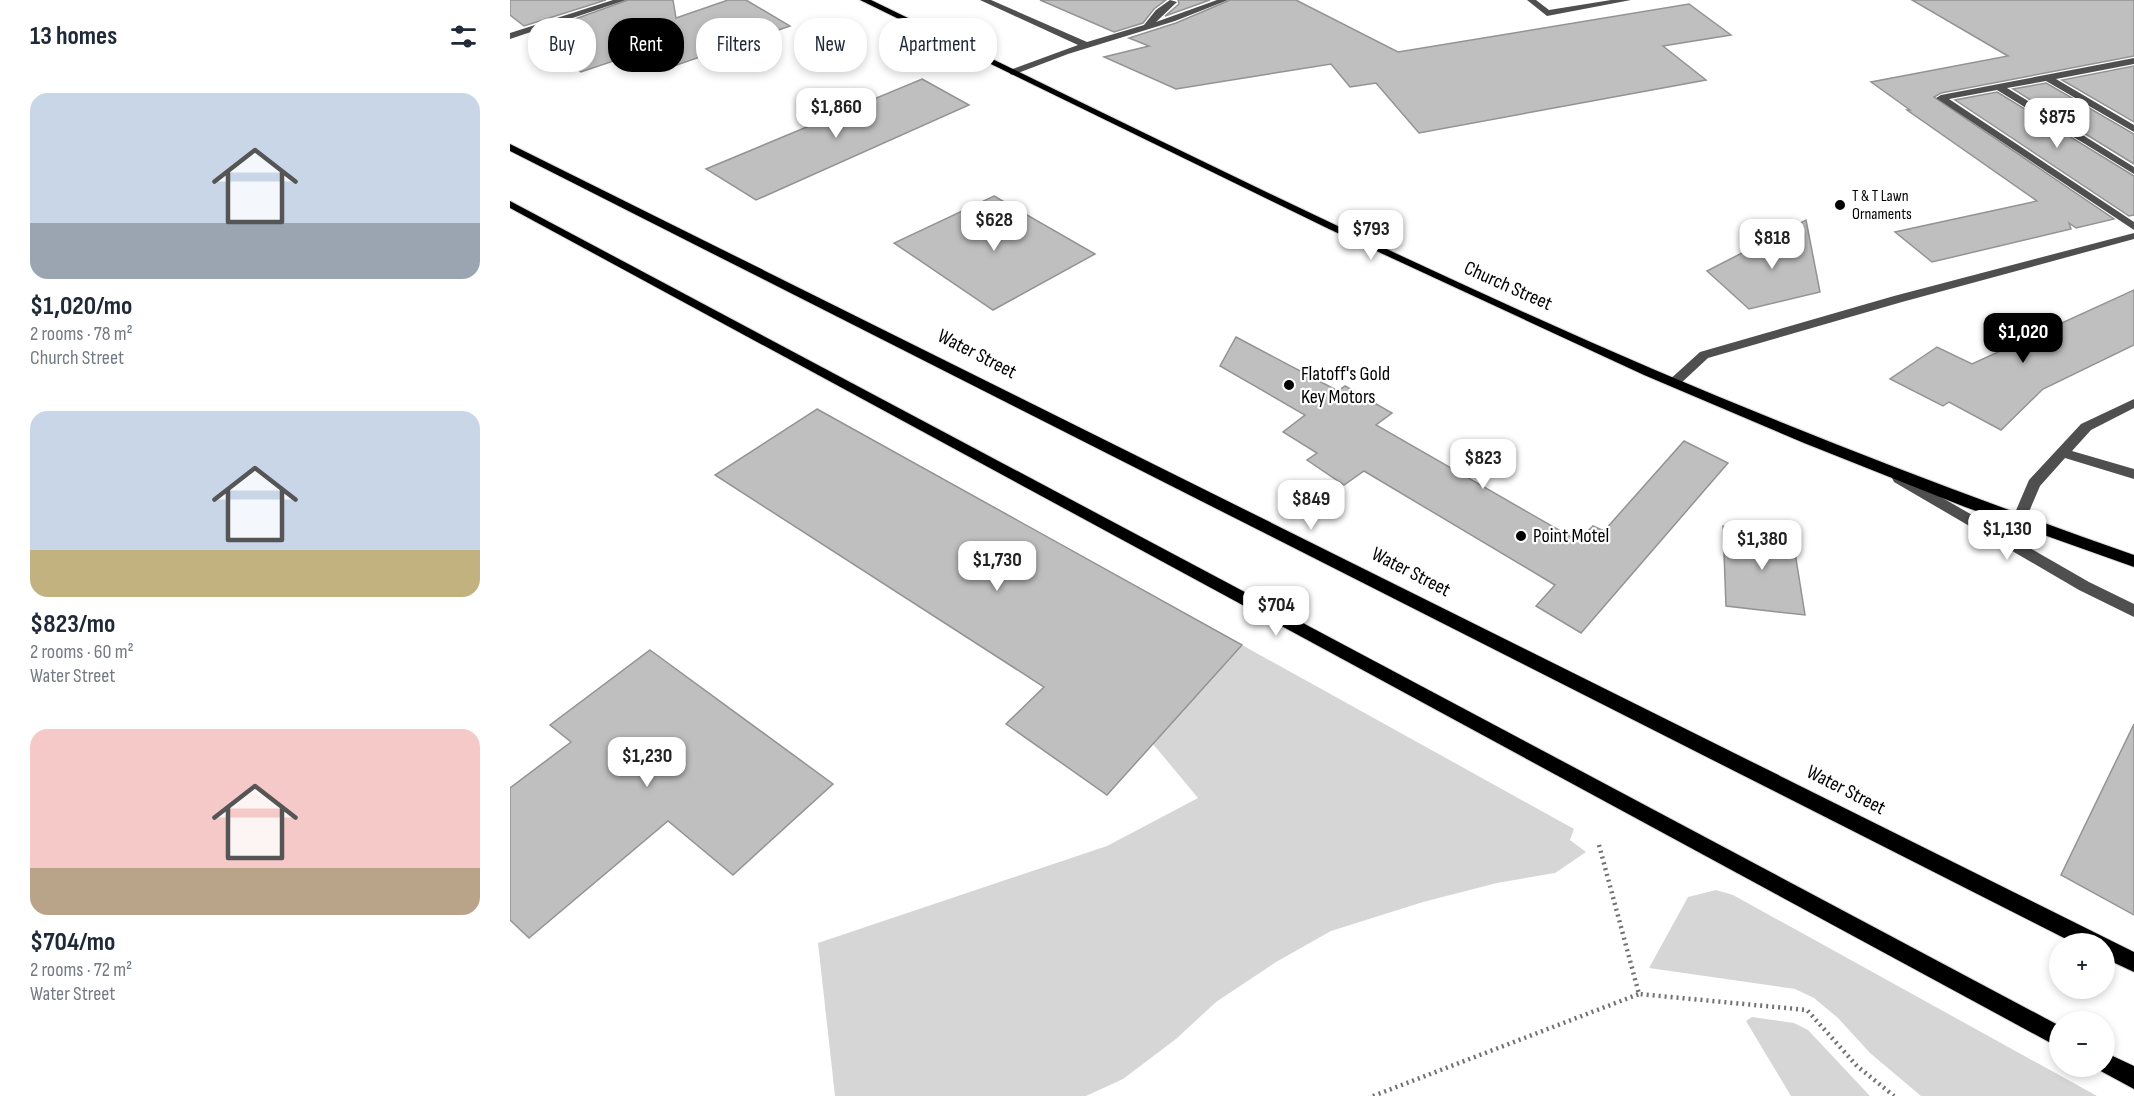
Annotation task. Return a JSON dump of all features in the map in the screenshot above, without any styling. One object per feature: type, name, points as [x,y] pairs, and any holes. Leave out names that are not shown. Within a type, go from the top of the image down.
[{"type":"main road","name":"Church Street","points":[[864,0],[1471,294],[1899,478]]},
{"type":"main road","name":"Water Street","points":[[510,147],[2076,933]]},
{"type":"main road","points":[[510,204],[2049,1032]]},
{"type":"main road","points":[[1899,478],[2018,522],[2134,561]]},
{"type":"main road","points":[[2115,952],[2134,962]]},
{"type":"main road","points":[[2115,1068],[2134,1078]]},
{"type":"street","points":[[510,36],[622,0]]},
{"type":"street","points":[[984,0],[1086,45]]},
{"type":"street","points":[[1013,72],[1044,58],[1198,11],[1224,0]]},
{"type":"street","points":[[1531,0],[1547,13],[1627,0]]},
{"type":"street","points":[[1148,26],[1159,12],[1173,2]]},
{"type":"street","points":[[2134,60],[1941,98],[2134,227]]},
{"type":"street","points":[[2046,77],[2134,129]]},
{"type":"street","points":[[1998,87],[2134,171]]},
{"type":"street","points":[[1674,382],[1704,355],[1898,298],[2134,236]]},
{"type":"street","points":[[2018,522],[2034,484],[2086,427],[2134,403]]},
{"type":"street","points":[[2063,453],[2134,474]]},
{"type":"street","name":"Church Street","points":[[1899,478],[2074,581],[2134,611]]},
{"type":"path","points":[[1599,845],[1639,994]]},
{"type":"path","points":[[1373,1096],[1639,994],[1807,1010],[1857,1066],[1894,1096]]},
{"type":"shaded area","points":[[1242,645],[1574,829],[1570,840],[1586,852],[1555,873],[1497,883],[1423,902],[1331,931],[1276,962],[1216,1002],[1176,1039],[1123,1079],[1086,1096],[835,1096],[818,943],[1107,846],[1198,798],[1153,744]]},
{"type":"shaded area","points":[[1716,890],[1733,895],[2049,1069],[2049,1077],[2063,1077],[2097,1096],[1921,1096],[1870,1053],[1838,1018],[1814,998],[1795,989],[1649,968],[1688,897]]},
{"type":"shaded area","points":[[1752,1017],[1794,1023],[1808,1030],[1870,1096],[1791,1096],[1746,1021]]},
{"type":"building","points":[[510,0],[606,0],[549,18],[528,18],[528,25],[524,26],[510,15]]},
{"type":"building","points":[[628,0],[673,0],[676,18],[608,18],[608,63],[596,67],[596,18],[578,18]]},
{"type":"building","points":[[728,0],[746,0],[776,18],[696,18],[696,58],[684,62],[684,18],[676,18]]},
{"type":"building","points":[[1040,0],[1166,0],[1154,9],[1143,23],[1114,32]]},
{"type":"building","points":[[1178,0],[1210,0],[1165,16],[1179,4]]},
{"type":"building","points":[[1230,0],[1296,0],[1398,52],[1689,4],[1731,35],[1663,46],[1706,80],[1419,133],[1376,83],[1350,87],[1331,64],[1176,89],[1104,57],[1149,46],[1129,38],[1176,23]]},
{"type":"building","points":[[1912,0],[2134,0],[2134,56],[1941,93],[1934,97],[2114,219],[2076,228],[2069,223],[2071,229],[1932,262],[1895,232],[2037,201],[1871,82],[2008,56]]},
{"type":"building","points":[[782,21],[790,26],[782,29]]},
{"type":"building","points":[[2134,66],[2134,122],[2062,80]]},
{"type":"building","points":[[922,79],[969,105],[756,200],[706,169]]},
{"type":"building","points":[[2046,83],[2134,134],[2134,164],[2013,89]]},
{"type":"building","points":[[1997,92],[2134,176],[2134,215],[2129,216],[1955,100]]},
{"type":"building","points":[[994,196],[1095,254],[993,310],[894,243]]},
{"type":"building","points":[[1806,220],[1820,292],[1749,309],[1707,271]]},
{"type":"building","points":[[2134,290],[2134,345],[2043,389],[2001,430],[1949,402],[1943,406],[1890,379],[1937,347],[1972,364]]},
{"type":"building","name":"Point Motel","points":[[1236,337],[1338,391],[1345,386],[1392,413],[1376,425],[1578,541],[1593,526],[1604,531],[1684,441],[1728,463],[1581,633],[1536,606],[1555,585],[1364,471],[1344,485],[1307,460],[1317,453],[1283,432],[1305,415],[1220,366]]},
{"type":"building","points":[[817,409],[1242,645],[1107,795],[1006,724],[1044,687],[715,475]]},
{"type":"building","points":[[1723,526],[1792,534],[1805,615],[1726,606]]},
{"type":"building","points":[[650,650],[833,784],[733,875],[668,821],[529,938],[510,920],[510,788],[571,742],[550,725]]},
{"type":"building","points":[[2134,724],[2134,915],[2061,875]]},
{"type":"place","name":"T & T Lawn Ornaments","points":[[1840,205]]},
{"type":"place","name":"Flatoff's Gold Key Motors","points":[[1289,385]]},
{"type":"place","name":"Point Motel","points":[[1521,536]]}]
